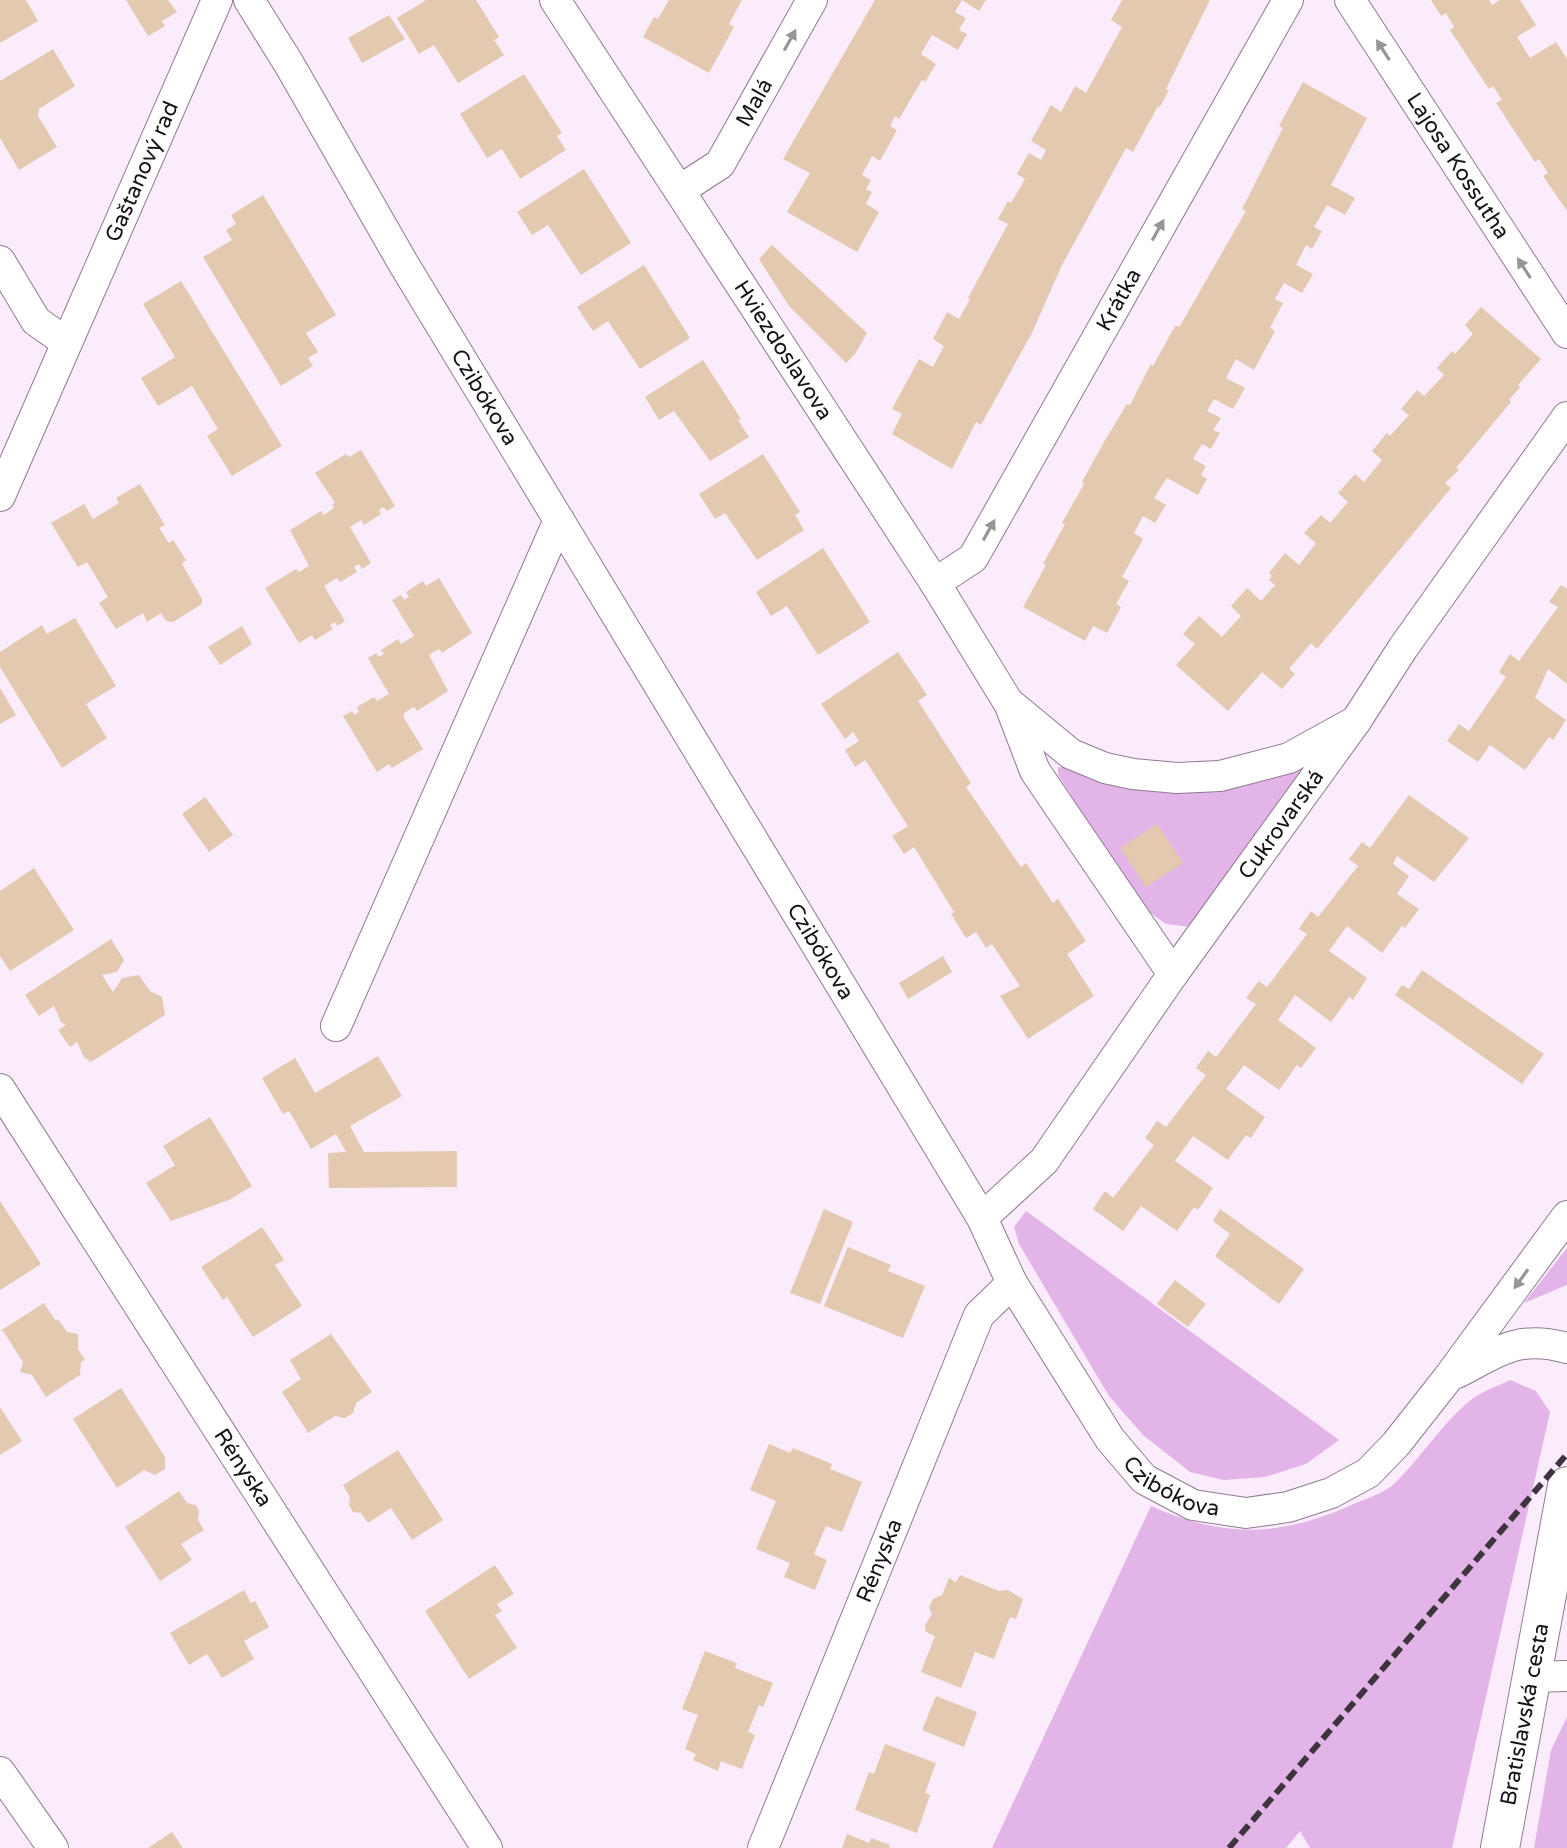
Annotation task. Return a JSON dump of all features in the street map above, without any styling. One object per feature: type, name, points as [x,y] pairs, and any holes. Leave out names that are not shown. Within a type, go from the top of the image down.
[{"type":"street","name":"Gaštanový rad","points":[[0,496],[217,0]]},
{"type":"street","name":"Czibókova","points":[[249,0],[403,263],[982,1218],[1012,1283],[1110,1439],[1144,1479],[1193,1505],[1246,1513],[1288,1507],[1331,1493],[1368,1473],[1396,1444],[1448,1378],[1513,1344],[1552,1343],[1567,1348]]},
{"type":"street","name":"Hviezdoslavova","points":[[555,0],[935,583],[1008,702],[1035,771],[1173,974]]},
{"type":"street","name":"Malá","points":[[680,190],[720,164],[812,0]]},
{"type":"street","name":"Krátka","points":[[935,583],[973,558],[1288,0]]},
{"type":"street","name":"Lajosa Kossutha","points":[[1350,0],[1567,333]]},
{"type":"street","points":[[0,261],[36,321],[66,342]]},
{"type":"street","name":"Cukrovarská","points":[[982,1218],[1044,1161],[1567,417]]},
{"type":"street","points":[[336,1026],[559,520]]},
{"type":"street","name":"Hviezdoslavova","points":[[1008,702],[1071,754],[1105,768],[1177,778],[1220,776],[1289,758],[1356,721]]},
{"type":"street","name":"Rényska","points":[[0,1089],[487,1848]]},
{"type":"street","points":[[1448,1378],[1567,1216]]},
{"type":"street","name":"Rényska","points":[[763,1848],[979,1315],[1012,1283]]},
{"type":"street","name":"Bratislavská cesta","points":[[1500,1848],[1550,1676],[1567,1486]]},
{"type":"street","points":[[0,1772],[53,1848]]},
{"type":"shaded area","points":[[1317,759],[1191,927],[1166,924],[1142,907],[1058,775],[1058,767],[1066,767],[1109,785],[1171,793],[1236,786]]},
{"type":"shaded area","points":[[1026,1211],[1339,1440],[1306,1464],[1265,1477],[1224,1480],[1190,1472],[1143,1435],[1109,1396],[1019,1244],[1014,1227]]},
{"type":"shaded area","points":[[1567,1248],[1567,1285],[1524,1303]]},
{"type":"shaded area","points":[[1510,1380],[1536,1391],[1550,1412],[1452,1848],[1310,1848],[1300,1831],[1286,1848],[992,1848],[1151,1506],[1178,1517],[1229,1529],[1278,1528],[1329,1514],[1390,1487],[1461,1409],[1476,1396]]},
{"type":"shaded area","points":[[1567,1717],[1567,1848],[1534,1848],[1551,1750]]},
{"type":"building","points":[[0,0],[26,0],[38,21],[0,43]]},
{"type":"building","points":[[126,0],[168,0],[177,12],[162,21],[165,26],[148,36]]},
{"type":"building","points":[[426,0],[476,0],[499,37],[494,40],[504,55],[458,83],[434,45],[419,54],[397,18]]},
{"type":"building","points":[[669,0],[742,0],[729,24],[734,27],[709,73],[643,37],[654,17],[658,19]]},
{"type":"building","points":[[875,0],[962,0],[955,12],[966,18],[959,30],[967,34],[958,50],[932,35],[921,54],[936,64],[925,82],[922,80],[899,119],[895,116],[890,126],[897,130],[880,161],[872,156],[862,175],[871,180],[866,189],[872,192],[866,204],[879,212],[857,252],[787,212],[810,173],[783,159]]},
{"type":"building","points":[[962,0],[986,0],[979,11]]},
{"type":"building","points":[[1122,0],[1210,0],[1160,107],[1133,152],[1126,148],[1061,267],[1032,333],[981,425],[976,422],[952,469],[892,434],[902,414],[892,409],[919,359],[933,367],[944,346],[933,339],[947,312],[959,319],[1008,224],[998,219],[1025,179],[1017,174],[1029,153],[1041,160],[1046,150],[1031,141],[1051,105],[1061,112],[1075,86],[1086,93],[1122,27],[1111,20]]},
{"type":"building","points":[[1431,0],[1489,0],[1492,5],[1500,0],[1520,0],[1536,25],[1517,37],[1530,58],[1556,42],[1567,59],[1567,211],[1543,176],[1548,173],[1539,159],[1535,162],[1496,103],[1502,100],[1493,86],[1489,89],[1450,30],[1454,27],[1446,13],[1441,16]]},
{"type":"building","points":[[389,15],[405,39],[362,63],[348,38]]},
{"type":"building","points":[[53,49],[75,86],[39,109],[38,116],[57,147],[19,170],[0,138],[0,81]]},
{"type":"building","points":[[524,74],[562,133],[557,136],[566,150],[520,179],[502,149],[487,158],[460,114]]},
{"type":"building","points":[[1303,82],[1367,118],[1331,185],[1355,198],[1345,215],[1327,205],[1314,227],[1322,231],[1312,249],[1306,245],[1296,265],[1313,274],[1302,293],[1284,283],[1275,299],[1283,303],[1270,328],[1275,331],[1254,370],[1236,359],[1226,378],[1245,388],[1233,409],[1214,399],[1207,411],[1221,418],[1213,430],[1220,433],[1211,449],[1202,444],[1193,459],[1206,466],[1201,475],[1207,479],[1198,495],[1167,478],[1154,498],[1166,505],[1155,523],[1143,516],[1134,533],[1143,539],[1122,577],[1129,581],[1116,604],[1121,607],[1107,633],[1093,626],[1085,641],[1023,607],[1104,442],[1127,404],[1130,405],[1175,326],[1180,326],[1246,211],[1242,209],[1283,128],[1279,126]]},
{"type":"building","points":[[584,169],[631,243],[581,275],[548,225],[532,235],[517,212]]},
{"type":"building","points":[[263,195],[336,315],[306,333],[318,352],[308,358],[313,366],[281,386],[203,257],[232,240],[226,230],[236,224],[231,215]]},
{"type":"building","points":[[772,245],[867,333],[846,363],[789,306],[759,259]]},
{"type":"building","points":[[644,265],[690,338],[640,369],[608,321],[593,331],[577,307]]},
{"type":"building","points":[[181,281],[282,446],[232,476],[207,436],[218,429],[192,386],[158,406],[141,378],[175,357],[143,304]]},
{"type":"building","points":[[1481,307],[1541,359],[1518,385],[1520,387],[1509,400],[1511,402],[1456,468],[1459,470],[1445,483],[1451,488],[1317,649],[1311,643],[1289,669],[1295,674],[1282,689],[1262,672],[1228,711],[1176,665],[1195,644],[1183,634],[1199,616],[1222,637],[1241,616],[1231,606],[1247,588],[1261,601],[1275,585],[1269,580],[1272,576],[1269,573],[1285,553],[1299,565],[1316,543],[1304,533],[1321,515],[1330,523],[1348,502],[1338,493],[1355,474],[1364,482],[1382,460],[1372,451],[1387,433],[1390,436],[1409,415],[1401,409],[1417,390],[1424,396],[1444,375],[1437,368],[1473,334],[1465,325]]},
{"type":"building","points":[[703,360],[749,437],[710,461],[674,411],[659,420],[645,397]]},
{"type":"building","points":[[361,450],[395,506],[387,511],[383,507],[379,510],[381,514],[364,525],[361,520],[350,527],[371,563],[362,569],[359,564],[354,567],[357,572],[340,582],[337,578],[324,586],[345,621],[337,626],[335,622],[330,625],[333,629],[315,640],[312,635],[299,643],[265,588],[296,569],[299,572],[309,566],[290,530],[321,511],[324,515],[334,508],[332,504],[335,503],[315,473],[346,454],[349,457]]},
{"type":"building","points":[[763,454],[800,512],[795,515],[804,530],[757,560],[725,513],[715,519],[699,494]]},
{"type":"building","points":[[140,484],[165,525],[159,528],[169,543],[173,540],[186,560],[182,564],[202,604],[173,622],[166,621],[161,613],[147,622],[143,613],[116,629],[99,603],[108,597],[87,562],[78,567],[51,523],[84,504],[93,519],[119,503],[116,498]]},
{"type":"building","points":[[823,548],[870,622],[818,655],[787,606],[771,616],[756,592]]},
{"type":"building","points":[[439,578],[472,633],[442,653],[439,649],[429,655],[448,691],[417,711],[414,707],[404,713],[423,749],[392,768],[389,764],[377,772],[343,716],[352,711],[354,715],[359,712],[357,707],[374,697],[377,701],[389,694],[368,658],[376,653],[379,657],[384,654],[381,650],[398,639],[401,644],[414,636],[392,600],[401,595],[404,600],[409,597],[406,592],[423,581],[426,586]]},
{"type":"building","points":[[1561,585],[1567,589],[1567,684],[1548,669],[1535,698],[1566,720],[1553,740],[1549,737],[1525,770],[1490,745],[1478,762],[1447,741],[1459,724],[1469,731],[1506,677],[1499,672],[1510,654],[1519,661],[1558,607],[1549,602]]},
{"type":"building","points":[[75,618],[116,686],[86,704],[107,738],[62,768],[0,667],[0,652],[42,625],[47,634]]},
{"type":"building","points":[[242,626],[252,644],[220,665],[208,647]]},
{"type":"building","points":[[898,652],[927,695],[918,701],[971,783],[966,787],[1021,867],[1026,863],[1053,903],[1058,899],[1086,941],[1067,954],[1094,996],[1028,1039],[1000,996],[1020,986],[992,944],[986,948],[976,932],[966,938],[951,914],[954,912],[914,847],[904,854],[892,836],[908,826],[865,760],[855,767],[845,750],[859,741],[853,732],[845,739],[821,704]]},
{"type":"building","points":[[0,688],[16,715],[0,724]]},
{"type":"building","points":[[1409,795],[1469,838],[1434,882],[1397,856],[1393,864],[1409,876],[1397,894],[1419,909],[1382,953],[1347,926],[1329,951],[1367,978],[1353,1000],[1349,997],[1331,1022],[1295,995],[1278,1020],[1316,1048],[1301,1068],[1297,1065],[1279,1090],[1244,1065],[1226,1089],[1265,1117],[1251,1138],[1246,1135],[1228,1160],[1193,1136],[1175,1161],[1213,1188],[1198,1210],[1194,1207],[1177,1231],[1141,1206],[1123,1231],[1093,1209],[1105,1191],[1113,1198],[1154,1145],[1145,1138],[1157,1121],[1166,1127],[1206,1075],[1196,1068],[1208,1051],[1216,1057],[1256,1004],[1246,998],[1259,981],[1267,987],[1307,934],[1299,929],[1311,911],[1318,917],[1358,866],[1349,859],[1362,842],[1370,848]]},
{"type":"building","points":[[205,797],[233,835],[209,852],[182,814]]},
{"type":"building","points":[[1157,824],[1183,863],[1146,887],[1120,848]]},
{"type":"building","points":[[34,868],[74,930],[10,971],[0,956],[0,891]]},
{"type":"building","points":[[111,939],[124,960],[117,972],[102,975],[113,992],[122,978],[139,975],[150,991],[162,997],[165,1015],[91,1062],[84,1057],[77,1042],[70,1047],[58,1030],[66,1025],[61,1022],[54,1006],[39,1016],[25,995]]},
{"type":"building","points":[[943,956],[952,972],[908,999],[899,983]]},
{"type":"building","points":[[1422,970],[1544,1054],[1522,1084],[1395,995],[1402,985],[1409,989]]},
{"type":"building","points":[[378,1056],[402,1096],[350,1126],[364,1152],[457,1151],[457,1187],[329,1188],[328,1153],[346,1152],[336,1134],[311,1149],[289,1111],[283,1114],[262,1078],[295,1058],[315,1093]]},
{"type":"building","points":[[210,1117],[252,1186],[229,1200],[171,1221],[146,1183],[175,1165],[163,1146]]},
{"type":"building","points":[[0,1201],[41,1264],[0,1290]]},
{"type":"building","points":[[824,1209],[853,1222],[820,1304],[790,1293]]},
{"type":"building","points":[[1220,1209],[1304,1269],[1279,1304],[1215,1256],[1230,1234],[1213,1221]]},
{"type":"building","points":[[262,1227],[284,1260],[275,1265],[302,1306],[253,1337],[227,1297],[223,1300],[201,1267]]},
{"type":"building","points":[[848,1247],[891,1265],[888,1271],[925,1286],[903,1338],[824,1306]]},
{"type":"building","points":[[1175,1280],[1206,1304],[1188,1327],[1157,1304]]},
{"type":"building","points":[[44,1303],[67,1332],[78,1334],[78,1349],[85,1360],[81,1362],[80,1375],[46,1397],[32,1375],[20,1372],[23,1362],[3,1331],[0,1331]]},
{"type":"building","points":[[331,1334],[372,1392],[356,1403],[353,1413],[345,1418],[335,1416],[308,1433],[282,1392],[301,1379],[290,1360]]},
{"type":"building","points":[[121,1388],[165,1457],[165,1469],[155,1475],[144,1470],[117,1488],[73,1419]]},
{"type":"building","points":[[0,1407],[22,1441],[0,1455]]},
{"type":"building","points":[[769,1444],[790,1453],[793,1448],[832,1464],[830,1469],[862,1482],[842,1532],[826,1526],[814,1554],[827,1560],[815,1590],[784,1577],[790,1563],[756,1549],[776,1501],[750,1490]]},
{"type":"building","points":[[398,1450],[443,1520],[412,1540],[391,1508],[368,1523],[361,1513],[353,1512],[343,1485]]},
{"type":"building","points":[[179,1491],[187,1503],[196,1505],[198,1520],[204,1530],[181,1544],[192,1560],[160,1581],[125,1527]]},
{"type":"building","points":[[495,1565],[514,1594],[497,1604],[502,1611],[495,1615],[517,1648],[469,1679],[425,1611]]},
{"type":"building","points":[[960,1575],[999,1591],[1008,1590],[1023,1599],[1016,1619],[1010,1617],[994,1659],[975,1652],[961,1688],[921,1672],[935,1636],[926,1632],[925,1625],[932,1614],[929,1608],[933,1599],[942,1595],[949,1578],[956,1582]]},
{"type":"building","points":[[244,1590],[251,1603],[255,1601],[269,1627],[244,1641],[254,1659],[222,1678],[207,1654],[189,1665],[170,1633]]},
{"type":"building","points":[[705,1651],[737,1663],[735,1668],[773,1683],[763,1707],[759,1705],[748,1732],[755,1735],[742,1769],[721,1761],[718,1771],[693,1760],[696,1754],[685,1749],[698,1715],[682,1709]]},
{"type":"building","points":[[936,1696],[977,1712],[964,1747],[922,1730]]},
{"type":"building","points":[[885,1744],[936,1763],[925,1793],[930,1795],[917,1833],[855,1810],[869,1772],[874,1774]]},
{"type":"building","points":[[172,1832],[183,1848],[148,1848]]},
{"type":"building","points":[[847,1834],[869,1843],[871,1838],[890,1845],[889,1848],[842,1848]]},
{"type":"railway","points":[[1229,1848],[1567,1454]]}]
